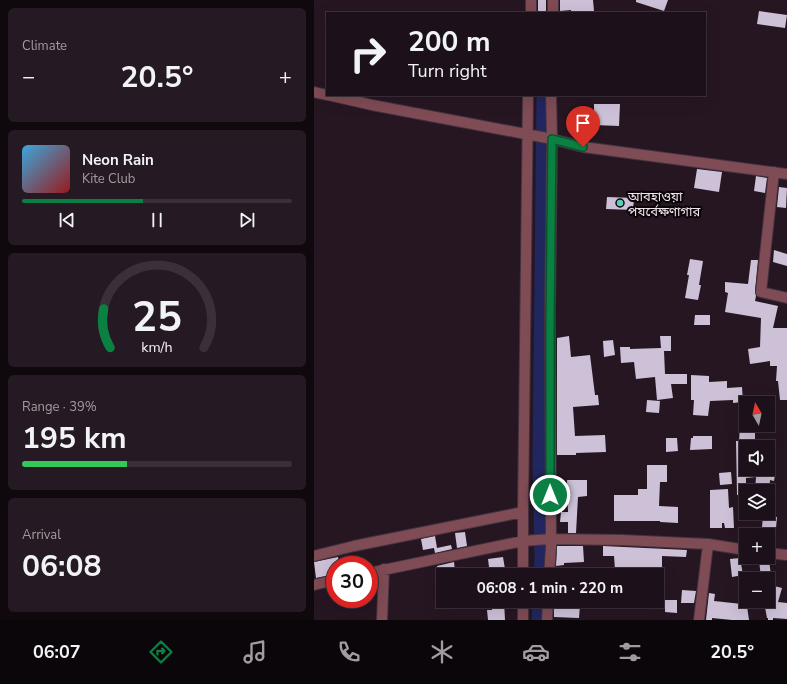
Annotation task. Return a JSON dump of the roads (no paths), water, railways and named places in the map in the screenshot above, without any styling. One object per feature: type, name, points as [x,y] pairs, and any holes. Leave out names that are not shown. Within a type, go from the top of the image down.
[{"type":"street","points":[[531,0],[531,12]]},
{"type":"street","points":[[553,0],[553,12]]},
{"type":"street","points":[[314,92],[326,95]]},
{"type":"street","points":[[332,96],[372,105],[552,139],[590,148],[787,174]]},
{"type":"street","points":[[523,568],[528,96]]},
{"type":"street","points":[[549,568],[551,96]]},
{"type":"street","points":[[774,172],[761,292],[787,298]]},
{"type":"street","points":[[314,556],[354,546],[523,512]]},
{"type":"street","points":[[378,571],[523,541],[550,539],[622,540],[708,544],[739,549]]},
{"type":"street","points":[[699,620],[708,544]]},
{"type":"street","points":[[775,554],[787,556]]},
{"type":"street","points":[[382,620],[384,569]]},
{"type":"street","points":[[314,585],[326,582]]},
{"type":"street","points":[[523,608],[523,620]]},
{"type":"street","points":[[547,620],[548,608]]},
{"type":"waterway","points":[[540,568],[539,461],[543,96]]},
{"type":"waterway","points":[[538,620],[539,608]]},
{"type":"place","name":"আবহাওয়া পযর্বেক্ষণাগার","points":[[620,203]]}]
